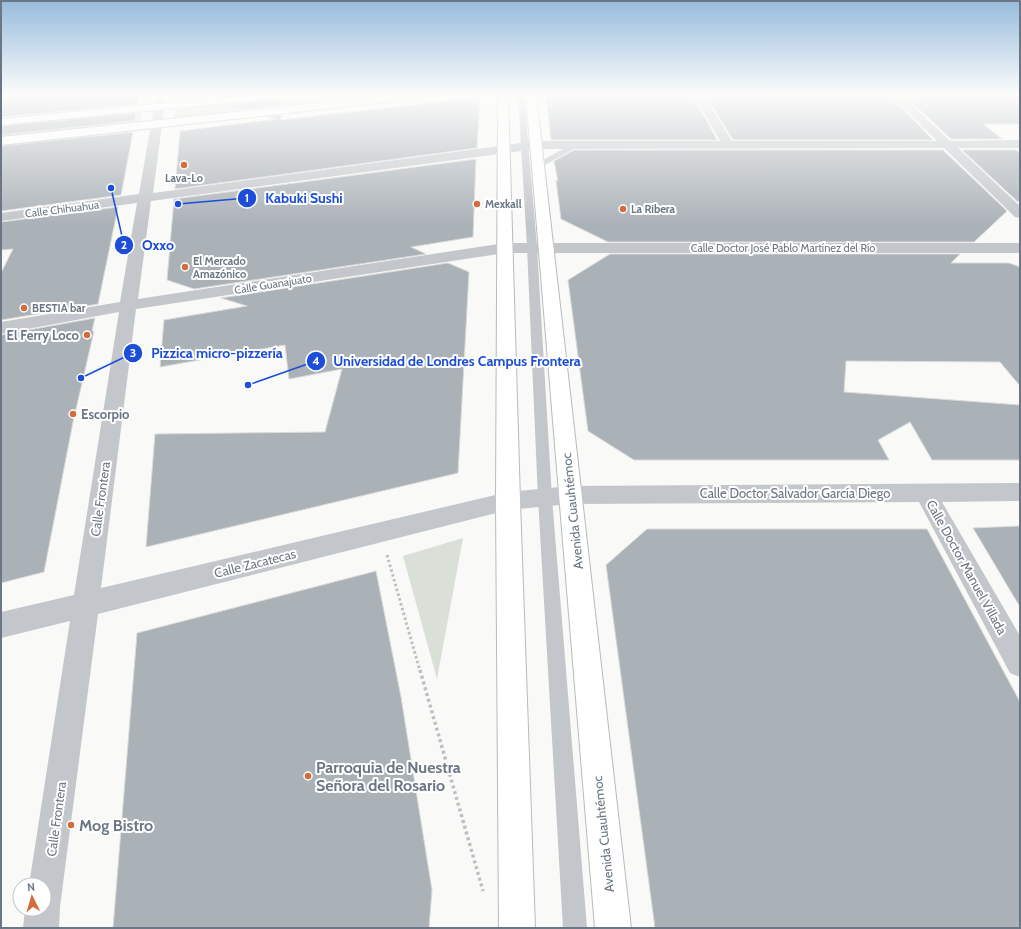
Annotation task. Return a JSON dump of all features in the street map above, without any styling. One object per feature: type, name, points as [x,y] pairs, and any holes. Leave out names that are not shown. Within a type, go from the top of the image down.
[{"type":"main road","points":[[1,141],[14,138]]},
{"type":"main road","points":[[504,138],[508,501],[517,928]]},
{"type":"main road","name":"Avenida Cuauhtémoc","points":[[530,138],[530,146],[538,165],[539,247],[558,496],[612,928]]},
{"type":"street","name":"Calle Frontera","points":[[48,877],[117,378],[130,306],[155,138]]},
{"type":"street","points":[[725,138],[728,144]]},
{"type":"street","points":[[943,138],[1020,214]]},
{"type":"street","name":"Calle Chihuahua","points":[[1,217],[504,151],[530,146],[577,144],[1020,144]]},
{"type":"street","name":"Calle Guanajuato","points":[[1,328],[130,306],[505,248],[539,247]]},
{"type":"street","name":"Calle Doctor José Pablo Martínez del Río","points":[[539,247],[1020,248]]},
{"type":"street","name":"Calle Doctor Manuel Villada","points":[[925,492],[1020,663]]},
{"type":"street","name":"Calle Doctor Salvador García Diego","points":[[508,501],[558,496],[1020,492]]},
{"type":"street","name":"Calle Zacatecas","points":[[1,625],[508,501]]},
{"type":"street","points":[[40,928],[42,917]]},
{"type":"lane","points":[[529,138],[539,247],[558,496],[574,928]]},
{"type":"lane","points":[[538,165],[577,144]]},
{"type":"path","points":[[380,532],[485,898]]},
{"type":"shaded area","points":[[463,538],[437,679],[403,556]]},
{"type":"building","points":[[73,138],[132,138],[121,195],[1,211],[1,146]]},
{"type":"building","points":[[179,138],[478,138],[477,148],[175,189]]},
{"type":"building","points":[[551,138],[716,138],[717,140],[551,140]]},
{"type":"building","points":[[732,138],[931,138],[933,140],[733,140]]},
{"type":"building","points":[[950,138],[1002,139],[951,139]]},
{"type":"building","points":[[574,150],[943,150],[1007,211],[974,242],[608,242],[561,219],[556,180],[558,181],[554,161]]},
{"type":"building","points":[[962,150],[1016,150],[1020,153],[1020,199],[1018,202]]},
{"type":"building","points":[[476,159],[473,237],[411,247],[426,254],[194,289],[167,280],[174,199]]},
{"type":"building","points":[[118,207],[98,304],[1,320],[1,273],[13,249],[1,250],[1,222]]},
{"type":"building","points":[[610,254],[960,254],[951,263],[1009,263],[1020,267],[1020,386],[1000,362],[846,361],[844,392],[1020,405],[1020,460],[932,460],[910,422],[878,440],[889,460],[634,460],[588,431],[568,280]]},
{"type":"building","points":[[448,263],[469,272],[458,473],[146,547],[155,434],[325,432],[342,369],[289,379],[285,345],[160,367],[164,320],[247,306],[221,298]]},
{"type":"building","points":[[95,318],[92,331],[94,331],[73,422],[44,572],[1,583],[1,335]]},
{"type":"building","points":[[1020,526],[1020,607],[973,528]]},
{"type":"building","points":[[647,529],[927,529],[1020,702],[1020,928],[655,928],[606,565]]},
{"type":"building","points":[[376,571],[401,697],[432,890],[429,928],[113,928],[137,633]]},
{"type":"place","name":"Lava-Lo","points":[[184,165]]},
{"type":"place","name":"Oxxo","points":[[111,188]]},
{"type":"place","name":"Kabuki Sushi","points":[[178,204]]},
{"type":"place","name":"Mexkall","points":[[477,204]]},
{"type":"place","name":"La Ribera","points":[[623,209]]},
{"type":"place","name":"El Mercado Amazónico","points":[[185,267]]},
{"type":"place","name":"BESTIA bar","points":[[24,308]]},
{"type":"place","name":"El Ferry Loco","points":[[87,335]]},
{"type":"place","name":"Pizzica micro-pizzería","points":[[81,378]]},
{"type":"place","name":"Universidad de Londres Campus Frontera","points":[[248,385]]},
{"type":"place","name":"Escorpio","points":[[73,414]]},
{"type":"place","name":"Parroquia de Nuestra Señora del Rosario","points":[[308,776]]},
{"type":"place","name":"Mog Bistro","points":[[71,825]]}]
